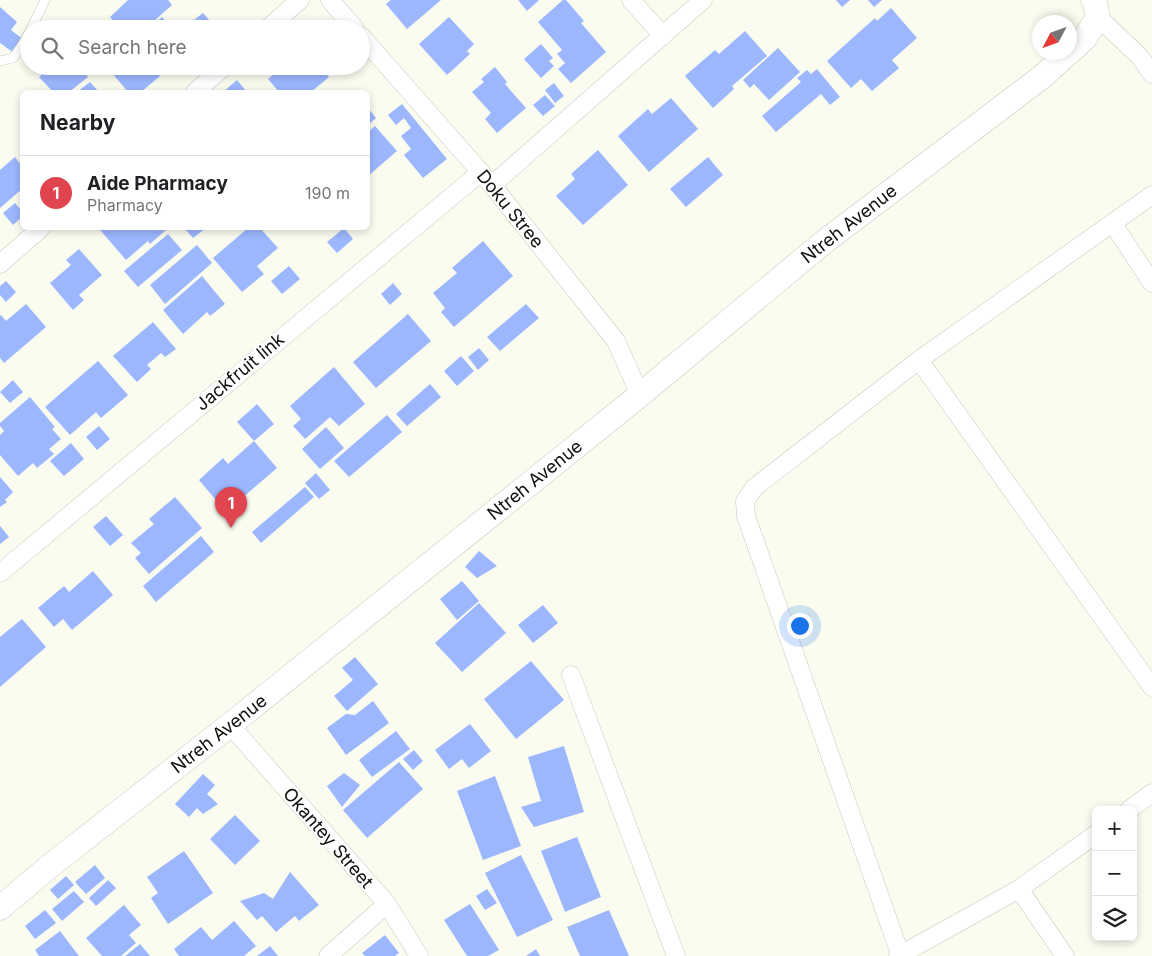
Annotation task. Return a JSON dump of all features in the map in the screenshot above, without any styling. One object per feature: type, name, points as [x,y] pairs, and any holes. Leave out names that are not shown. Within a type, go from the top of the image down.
[{"type":"street","points":[[277,20],[300,0]]},
{"type":"street","points":[[330,0],[347,20]]},
{"type":"street","points":[[631,0],[663,36]]},
{"type":"street","name":"Jackfruit link","points":[[0,573],[663,36],[703,0]]},
{"type":"street","points":[[1096,9],[1140,57],[1152,74]]},
{"type":"street","name":"Ntreh Avenue","points":[[1077,45],[1085,38],[1096,9]]},
{"type":"street","name":"Doku Stree","points":[[370,46],[486,178],[616,341],[640,395]]},
{"type":"street","name":"Ntreh Avenue","points":[[0,908],[50,866],[230,726],[640,395],[824,242],[1043,76],[1060,60]]},
{"type":"street","points":[[197,90],[215,75]]},
{"type":"street","points":[[1092,837],[1019,889],[899,955],[746,516],[745,501],[755,487],[919,360],[1152,195]]},
{"type":"street","points":[[1113,224],[1152,283]]},
{"type":"street","points":[[0,264],[39,230]]},
{"type":"street","points":[[919,360],[1152,687]]},
{"type":"street","points":[[572,675],[676,956]]},
{"type":"street","name":"Okantey Street","points":[[230,726],[387,904],[419,956]]},
{"type":"street","points":[[1134,806],[1152,793]]},
{"type":"street","points":[[1019,889],[1065,956]]},
{"type":"street","points":[[328,956],[387,904]]},
{"type":"lane","points":[[35,20],[45,0]]},
{"type":"lane","points":[[0,61],[13,58],[20,48]]},
{"type":"building","points":[[128,0],[168,0],[172,5],[155,20],[113,20],[110,17]]},
{"type":"building","points":[[391,0],[441,0],[407,29],[386,4]]},
{"type":"building","points":[[518,0],[539,0],[527,11]]},
{"type":"building","points":[[563,0],[566,0],[584,21],[581,23],[606,52],[571,83],[558,69],[565,63],[557,54],[562,50],[538,22]]},
{"type":"building","points":[[836,0],[850,0],[842,7]]},
{"type":"building","points":[[868,0],[882,0],[874,7]]},
{"type":"building","points":[[0,7],[17,22],[11,30],[20,37],[20,45],[14,53],[0,43]]},
{"type":"building","points":[[891,8],[917,38],[892,60],[899,68],[872,91],[861,79],[851,88],[827,61],[875,18],[877,21]]},
{"type":"building","points":[[203,13],[209,20],[196,20]]},
{"type":"building","points":[[449,17],[474,44],[467,51],[470,54],[447,75],[419,44]]},
{"type":"building","points":[[745,31],[767,56],[732,86],[734,89],[713,108],[685,76],[715,50],[719,54]]},
{"type":"building","points":[[541,44],[553,58],[549,61],[554,66],[541,78],[524,59]]},
{"type":"building","points":[[778,48],[800,72],[769,100],[754,84],[750,88],[743,80]]},
{"type":"building","points":[[495,67],[507,82],[505,84],[526,108],[497,133],[485,119],[491,113],[472,92],[484,82],[481,79]]},
{"type":"building","points":[[817,69],[840,97],[830,105],[821,94],[776,132],[762,116],[801,82],[797,78],[807,70],[811,74]]},
{"type":"building","points":[[41,75],[86,75],[88,77],[72,90],[51,90],[39,77]]},
{"type":"building","points":[[114,75],[160,76],[143,90],[126,90]]},
{"type":"building","points":[[273,75],[327,75],[329,77],[313,90],[277,90],[268,79]]},
{"type":"building","points":[[237,80],[245,90],[225,90]]},
{"type":"building","points":[[90,82],[97,90],[80,90]]},
{"type":"building","points":[[554,83],[564,96],[555,103],[545,90]]},
{"type":"building","points":[[545,95],[555,106],[543,116],[533,105]]},
{"type":"building","points":[[671,98],[698,129],[649,172],[618,136],[648,109],[652,114]]},
{"type":"building","points":[[402,104],[447,159],[423,178],[404,155],[411,149],[401,136],[411,128],[404,118],[396,125],[388,115]]},
{"type":"building","points":[[370,110],[376,118],[370,123]]},
{"type":"building","points":[[375,126],[397,151],[370,174],[370,130]]},
{"type":"building","points":[[598,150],[628,185],[583,225],[556,196],[575,179],[571,174]]},
{"type":"building","points":[[15,157],[20,163],[20,191],[0,208],[0,170]]},
{"type":"building","points":[[708,157],[723,175],[686,207],[670,189]]},
{"type":"building","points":[[15,203],[20,209],[20,219],[13,225],[3,213]]},
{"type":"building","points":[[100,230],[166,230],[150,244],[148,241],[126,260]]},
{"type":"building","points":[[186,230],[203,230],[193,238]]},
{"type":"building","points":[[246,230],[262,230],[278,248],[257,266],[264,274],[242,292],[213,258]]},
{"type":"building","points":[[342,230],[346,230],[353,239],[337,253],[327,242]]},
{"type":"building","points":[[168,234],[182,250],[138,287],[124,271]]},
{"type":"building","points":[[483,241],[513,276],[454,327],[441,312],[445,308],[433,293],[457,273],[452,268]]},
{"type":"building","points":[[197,245],[212,263],[165,304],[150,285]]},
{"type":"building","points":[[79,249],[102,275],[79,295],[84,300],[73,310],[50,283],[71,265],[66,260]]},
{"type":"building","points":[[289,266],[300,279],[282,294],[271,281]]},
{"type":"building","points":[[202,276],[225,304],[210,316],[207,312],[183,334],[163,310]]},
{"type":"building","points":[[6,281],[16,292],[6,302],[0,295],[0,286]]},
{"type":"building","points":[[393,283],[402,294],[390,305],[381,294]]},
{"type":"building","points":[[26,304],[46,327],[4,363],[0,358],[0,316],[6,321]]},
{"type":"building","points":[[526,304],[539,318],[500,351],[487,337]]},
{"type":"building","points":[[408,314],[431,341],[376,388],[353,362]]},
{"type":"building","points":[[153,322],[176,349],[165,357],[161,353],[147,365],[151,369],[137,382],[113,356]]},
{"type":"building","points":[[479,348],[489,360],[478,370],[468,357]]},
{"type":"building","points":[[461,356],[474,371],[457,386],[444,371]]},
{"type":"building","points":[[98,361],[128,395],[101,418],[96,412],[70,435],[45,407]]},
{"type":"building","points":[[334,367],[365,404],[339,426],[330,417],[305,439],[293,426],[301,419],[290,406]]},
{"type":"building","points":[[13,380],[23,392],[10,403],[0,392]]},
{"type":"building","points":[[430,384],[441,397],[407,426],[396,414]]},
{"type":"building","points":[[30,397],[55,427],[52,429],[61,439],[49,449],[54,454],[37,468],[33,463],[18,476],[0,455],[0,435],[4,431],[0,423]]},
{"type":"building","points":[[257,404],[274,424],[254,441],[237,422]]},
{"type":"building","points":[[387,415],[402,432],[349,477],[334,461]]},
{"type":"building","points":[[99,426],[110,439],[97,450],[86,437]]},
{"type":"building","points":[[326,427],[344,448],[320,469],[302,449]]},
{"type":"building","points":[[254,441],[277,468],[226,512],[199,480],[223,458],[228,464]]},
{"type":"building","points":[[71,443],[84,459],[64,476],[50,461]]},
{"type":"building","points":[[316,473],[330,490],[319,499],[305,483]]},
{"type":"building","points":[[0,477],[13,492],[5,500],[7,502],[0,507]]},
{"type":"building","points":[[305,487],[314,497],[261,543],[252,532]]},
{"type":"building","points":[[175,497],[202,528],[149,574],[135,558],[141,553],[131,543],[154,524],[149,519]]},
{"type":"building","points":[[106,516],[123,535],[110,546],[93,527]]},
{"type":"building","points":[[0,526],[9,537],[0,544]]},
{"type":"building","points":[[201,536],[214,552],[156,602],[143,586]]},
{"type":"building","points":[[479,551],[497,566],[477,578],[465,567]]},
{"type":"building","points":[[93,571],[113,595],[72,630],[63,619],[54,627],[38,608],[64,586],[69,592]]},
{"type":"building","points":[[462,581],[479,601],[457,620],[440,599]]},
{"type":"building","points":[[479,603],[506,633],[462,672],[435,643]]},
{"type":"building","points":[[543,605],[558,623],[533,643],[518,625]]},
{"type":"building","points":[[22,619],[46,647],[0,687],[0,637]]},
{"type":"building","points":[[355,657],[378,684],[347,711],[334,696],[353,680],[342,668]]},
{"type":"building","points":[[531,661],[564,700],[516,739],[484,699]]},
{"type":"building","points":[[373,701],[389,723],[346,755],[327,728],[346,714],[355,715]]},
{"type":"building","points":[[470,724],[491,751],[469,768],[462,759],[449,769],[435,750]]},
{"type":"building","points":[[396,731],[410,749],[372,777],[359,760]]},
{"type":"building","points":[[564,746],[584,812],[534,827],[521,807],[541,801],[528,757]]},
{"type":"building","points":[[414,750],[423,761],[413,770],[403,759]]},
{"type":"building","points":[[399,762],[423,789],[367,838],[343,810]]},
{"type":"building","points":[[344,773],[360,785],[342,807],[327,786]]},
{"type":"building","points":[[203,774],[215,785],[207,794],[218,804],[203,814],[197,808],[189,817],[175,804]]},
{"type":"building","points":[[495,776],[521,846],[483,860],[457,791]]},
{"type":"building","points":[[235,815],[260,841],[235,865],[210,839]]},
{"type":"building","points":[[577,837],[601,897],[565,912],[541,851]]},
{"type":"building","points":[[184,851],[213,893],[168,924],[151,898],[158,893],[147,877]]},
{"type":"building","points":[[521,855],[553,920],[517,937],[485,873]]},
{"type":"building","points":[[95,865],[105,878],[86,894],[75,882]]},
{"type":"building","points":[[290,872],[319,905],[299,921],[295,916],[276,932],[262,916],[257,920],[240,901],[264,893],[273,899]]},
{"type":"building","points":[[66,876],[74,885],[58,899],[50,890]]},
{"type":"building","points":[[108,880],[116,888],[96,906],[89,898]]},
{"type":"building","points":[[487,889],[497,903],[485,910],[476,896]]},
{"type":"building","points":[[74,891],[84,902],[62,921],[52,909]]},
{"type":"building","points":[[470,904],[499,950],[488,956],[467,956],[444,920]]},
{"type":"building","points":[[124,905],[141,925],[129,935],[136,943],[121,956],[102,956],[86,938]]},
{"type":"building","points":[[45,910],[56,923],[35,939],[25,926]]},
{"type":"building","points":[[609,910],[629,956],[580,956],[567,927]]},
{"type":"building","points":[[234,921],[256,946],[244,956],[179,956],[174,949],[201,927],[212,940]]},
{"type":"building","points":[[60,931],[79,956],[39,956],[35,950]]},
{"type":"building","points":[[385,935],[399,953],[395,956],[365,956],[362,953]]},
{"type":"building","points":[[140,944],[150,956],[125,956]]},
{"type":"building","points":[[270,946],[278,956],[257,956]]},
{"type":"building","points":[[536,949],[540,956],[526,956]]},
{"type":"place","name":"Aide Pharmacy","points":[[231,528]]}]
